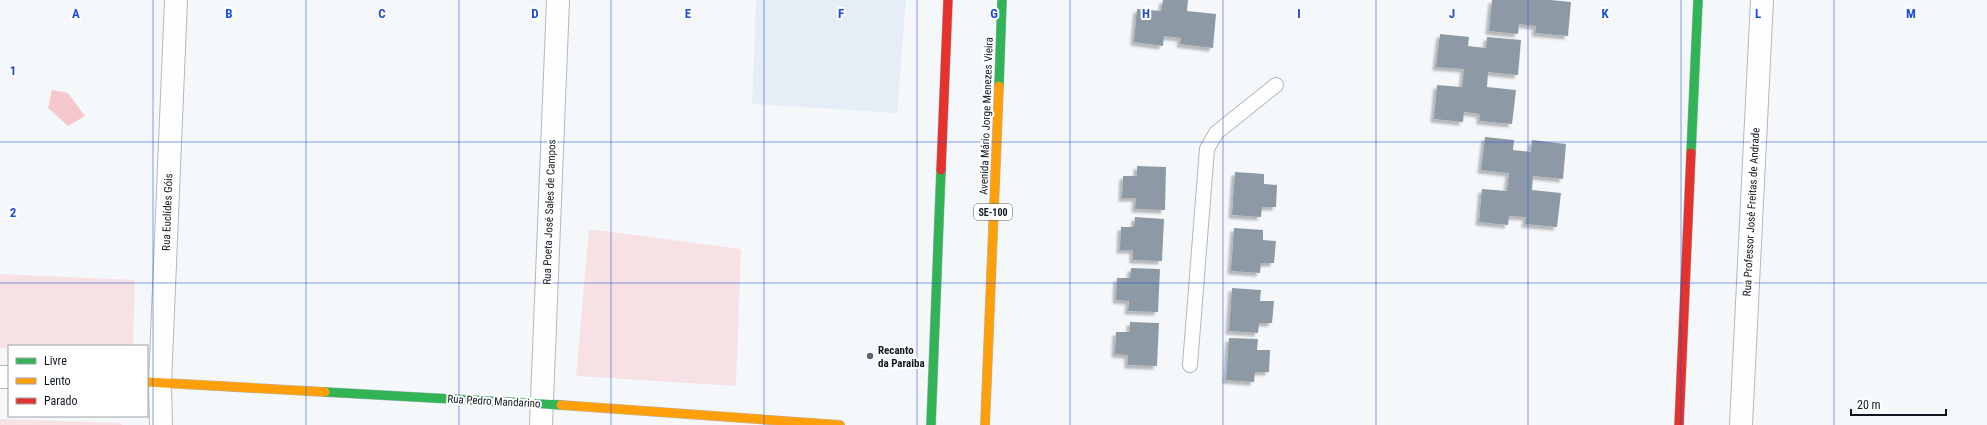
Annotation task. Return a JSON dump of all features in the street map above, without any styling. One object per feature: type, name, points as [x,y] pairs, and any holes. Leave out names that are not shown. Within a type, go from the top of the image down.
[{"type":"street","name":"Rua Euclídes Góis","points":[[161,425],[154,383],[176,0]]},
{"type":"street","name":"Rua Poeta José Sales de Campos","points":[[541,425],[558,0]]},
{"type":"street","points":[[931,425],[948,0]]},
{"type":"street","name":"Avenida Mário Jorge Menezes Vieira","points":[[985,425],[1002,0]]},
{"type":"street","points":[[1679,425],[1698,0]]},
{"type":"street","name":"Rua Professor José Freitas de Andrade","points":[[1741,425],[1762,0]]},
{"type":"street","name":"Rua Pedro Mandarino","points":[[154,383],[541,403],[840,425]]},
{"type":"lane","points":[[1190,364],[1207,149],[1216,133],[1276,85]]},
{"type":"shaded area","points":[[756,0],[906,0],[897,113],[752,104]]},
{"type":"shaded area","points":[[52,90],[68,93],[85,116],[68,126],[48,108]]},
{"type":"shaded area","points":[[589,229],[741,249],[736,386],[576,376]]},
{"type":"shaded area","points":[[0,274],[135,280],[133,345],[8,345],[8,348],[0,348]]},
{"type":"shaded area","points":[[0,419],[122,423],[122,425],[0,425]]},
{"type":"building","points":[[1163,0],[1188,0],[1187,11],[1216,14],[1213,48],[1180,44],[1181,38],[1164,36],[1163,46],[1134,42],[1137,9],[1161,11]]},
{"type":"building","points":[[1492,0],[1550,0],[1571,2],[1568,36],[1535,33],[1536,26],[1519,24],[1518,34],[1489,31]]},
{"type":"building","points":[[1440,34],[1469,37],[1468,46],[1486,48],[1487,37],[1521,40],[1518,75],[1488,72],[1487,87],[1516,90],[1512,124],[1480,121],[1480,114],[1464,112],[1463,122],[1434,119],[1437,85],[1462,87],[1464,69],[1436,67]]},
{"type":"building","points":[[1485,137],[1514,140],[1513,150],[1531,152],[1532,140],[1566,144],[1563,179],[1533,176],[1532,190],[1561,193],[1557,227],[1525,224],[1526,217],[1509,216],[1508,225],[1479,222],[1482,189],[1507,191],[1509,173],[1481,170]]},
{"type":"building","points":[[1137,166],[1166,167],[1165,210],[1135,209],[1136,198],[1122,198],[1123,176],[1137,176]]},
{"type":"building","points":[[1235,172],[1264,174],[1264,184],[1277,185],[1276,207],[1262,207],[1261,217],[1232,215]]},
{"type":"building","points":[[1135,217],[1164,219],[1162,261],[1133,260],[1133,250],[1120,250],[1121,227],[1134,227]]},
{"type":"building","points":[[1234,228],[1263,230],[1263,240],[1276,241],[1274,263],[1261,263],[1260,273],[1231,271]]},
{"type":"building","points":[[1131,268],[1160,269],[1158,312],[1128,311],[1129,301],[1116,300],[1117,278],[1130,278]]},
{"type":"building","points":[[1232,288],[1261,290],[1260,301],[1274,301],[1272,323],[1259,323],[1258,333],[1229,331]]},
{"type":"building","points":[[1130,322],[1159,323],[1157,366],[1128,365],[1128,355],[1115,354],[1116,332],[1130,332]]},
{"type":"building","points":[[1229,338],[1258,339],[1257,350],[1270,350],[1269,372],[1255,372],[1254,382],[1226,380]]},
{"type":"traffic: fast","points":[[999,86],[1002,0]]},
{"type":"traffic: fast","points":[[1691,153],[1698,0]]},
{"type":"traffic: fast","points":[[931,425],[941,170]]},
{"type":"traffic: fast","points":[[325,392],[561,405]]},
{"type":"traffic: slow","points":[[985,425],[999,86]]},
{"type":"traffic: slow","points":[[148,382],[325,392]]},
{"type":"traffic: slow","points":[[561,405],[840,425]]},
{"type":"traffic: jam","points":[[941,170],[948,0]]},
{"type":"traffic: jam","points":[[1679,425],[1691,153]]},
{"type":"place","name":"Recanto da Paraiba","points":[[870,356]]}]
